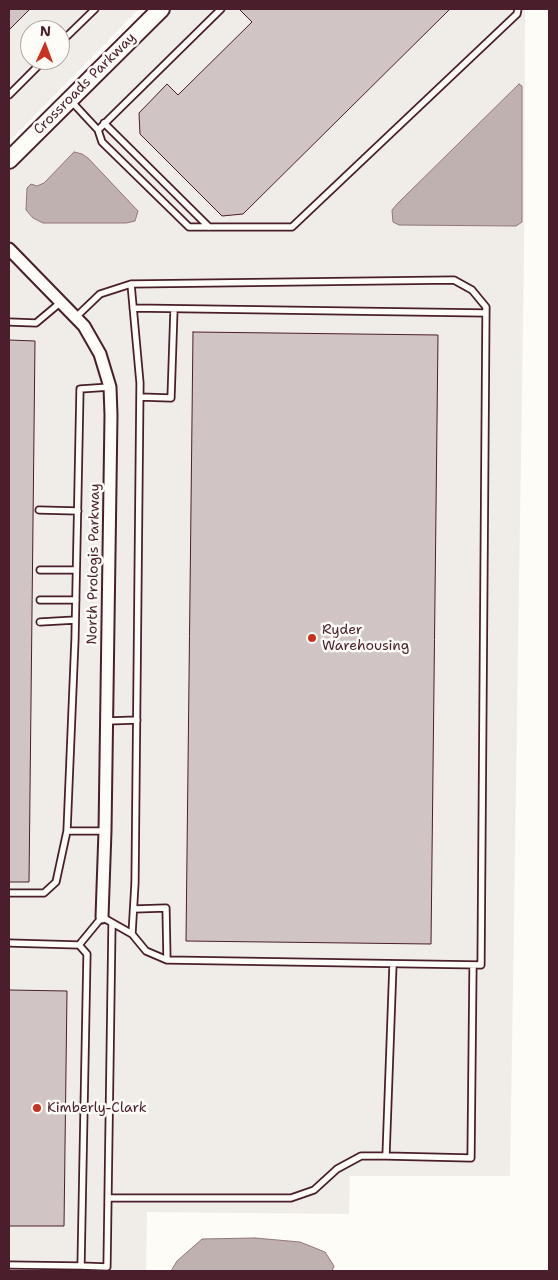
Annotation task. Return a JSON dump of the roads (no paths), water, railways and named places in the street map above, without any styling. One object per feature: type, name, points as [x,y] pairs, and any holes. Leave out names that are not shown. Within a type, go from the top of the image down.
[{"type":"street","name":"Crossroads Parkway","points":[[9,160],[161,9]]},
{"type":"street","name":"North Prologis Parkway","points":[[9,248],[84,326],[100,354],[110,387],[105,831],[107,920]]},
{"type":"lane","points":[[70,34],[94,9]]},
{"type":"lane","points":[[98,130],[221,9]]},
{"type":"lane","points":[[69,99],[98,130],[102,142],[188,227],[292,226],[517,14],[518,9]]},
{"type":"lane","points":[[9,95],[34,70]]},
{"type":"lane","points":[[104,124],[209,227]]},
{"type":"lane","points":[[76,318],[100,294],[131,284],[454,280],[472,290],[486,308],[481,965],[167,960],[146,951],[132,934],[107,920]]},
{"type":"lane","points":[[131,284],[140,397],[137,720],[132,934]]},
{"type":"lane","points":[[9,322],[36,323],[61,302]]},
{"type":"lane","points":[[133,308],[486,313]]},
{"type":"lane","points":[[140,397],[172,398],[174,309]]},
{"type":"lane","points":[[9,893],[44,893],[56,882],[67,831],[76,600],[80,389],[110,387]]},
{"type":"lane","points":[[39,510],[78,511]]},
{"type":"lane","points":[[40,570],[76,570]]},
{"type":"lane","points":[[40,600],[76,600]]},
{"type":"lane","points":[[40,622],[75,620]]},
{"type":"lane","points":[[107,721],[137,720]]},
{"type":"lane","points":[[67,831],[105,831]]},
{"type":"lane","points":[[134,909],[166,908],[167,960]]},
{"type":"lane","points":[[9,944],[79,945],[107,920]]},
{"type":"lane","points":[[9,1265],[106,1267],[108,1198],[107,920]]},
{"type":"lane","points":[[79,945],[87,954],[81,1266]]},
{"type":"lane","points":[[386,1156],[393,964]]},
{"type":"lane","points":[[108,1198],[291,1198],[314,1190],[337,1168],[362,1156],[471,1158],[473,965]]},
{"type":"place","name":"Ryder Warehousing","points":[[312,638]]},
{"type":"place","name":"Kimberly-Clark","points":[[37,1108]]}]
